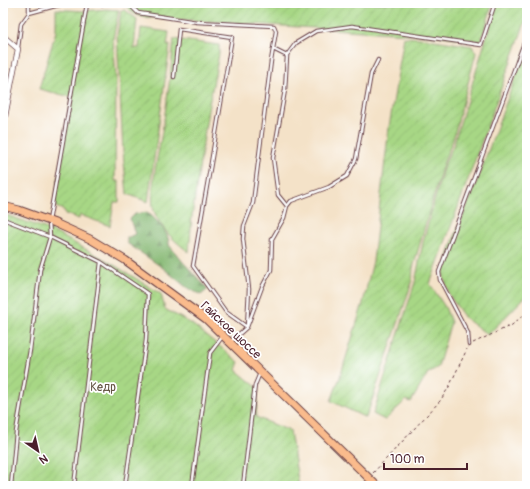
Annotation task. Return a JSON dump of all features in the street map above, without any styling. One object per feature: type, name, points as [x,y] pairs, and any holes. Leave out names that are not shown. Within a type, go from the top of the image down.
[{"type":"main road","name":"Гайское шоссе","points":[[3,206],[49,221],[90,239],[125,260],[206,319],[376,486]]},
{"type":"street","points":[[3,36],[18,49],[3,127]]},
{"type":"lane","points":[[18,49],[21,24],[29,13],[29,3]]},
{"type":"lane","points":[[128,3],[138,13],[197,22],[274,26],[276,31],[253,203],[244,226],[243,239],[249,289],[247,327]]},
{"type":"lane","points":[[287,206],[278,196],[273,158],[285,90],[287,56],[296,43],[316,31],[352,26],[481,45],[495,3]]},
{"type":"lane","points":[[11,486],[16,432],[30,350],[40,270],[50,237],[49,221],[88,4]]},
{"type":"lane","points":[[29,13],[59,5],[102,4]]},
{"type":"lane","points":[[174,77],[179,29],[232,37],[212,163],[193,266],[226,312],[247,327]]},
{"type":"lane","points":[[469,345],[468,333],[440,280],[439,272],[527,34]]},
{"type":"lane","points":[[273,49],[287,56]]},
{"type":"lane","points":[[230,342],[247,327],[270,270],[272,239],[284,218],[287,206],[291,201],[329,187],[347,176],[356,159],[371,74],[378,60]]},
{"type":"lane","points":[[3,220],[50,237],[101,262],[148,294],[146,340],[125,486]]},
{"type":"lane","points":[[74,486],[101,262]]},
{"type":"lane","points":[[192,486],[210,353],[223,336]]},
{"type":"lane","points":[[243,486],[255,385],[260,372]]},
{"type":"path","points":[[368,478],[440,400],[449,387],[469,345],[512,325],[527,312]]},
{"type":"green space","points":[[125,3],[493,3],[481,41],[439,36],[143,17],[132,12]]},
{"type":"green space","points":[[497,3],[527,3],[527,17],[430,284],[445,307],[451,322],[438,367],[428,373],[411,402],[406,400],[385,420],[373,414],[415,282],[423,242],[444,165],[453,146]]},
{"type":"green space","points":[[56,9],[83,11],[106,9],[119,10],[113,39],[116,77],[115,181],[119,181],[119,202],[114,202],[110,226],[80,215],[79,219],[65,214],[65,211],[54,206],[71,97],[39,89],[56,31]]},
{"type":"green space","points":[[121,10],[125,10],[137,19],[134,48],[139,48],[141,28],[169,32],[167,46],[170,45],[148,202],[127,194],[123,152],[117,35]]},
{"type":"green space","points":[[404,37],[422,38],[472,46],[476,53],[453,140],[443,164],[413,268],[412,282],[366,418],[331,401],[363,303],[373,261],[389,127]]},
{"type":"green space","points":[[174,39],[219,45],[219,54],[208,110],[192,216],[189,252],[173,239],[160,223],[154,211],[152,193],[171,72]]},
{"type":"green space","points":[[527,46],[527,295],[488,335],[465,318],[449,295],[443,274],[452,243],[477,181]]},
{"type":"green space","points":[[147,212],[165,231],[169,240],[169,245],[208,289],[201,295],[186,287],[163,268],[127,243],[127,238],[135,234],[130,219],[135,214]]},
{"type":"green space","name":"Кедр","points":[[3,214],[50,230],[106,260],[161,294],[165,309],[192,324],[239,362],[236,370],[258,388],[256,417],[290,431],[299,486],[3,486]]}]
